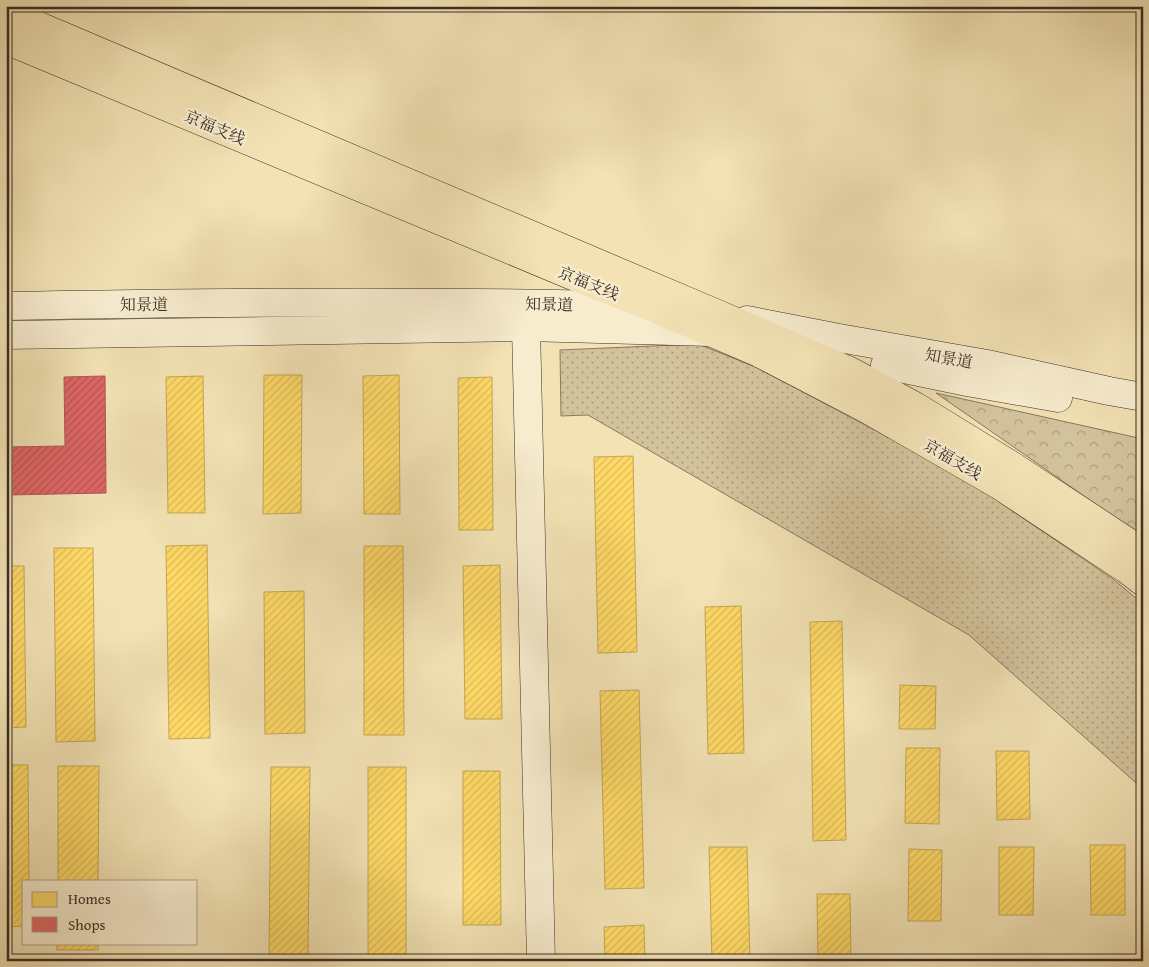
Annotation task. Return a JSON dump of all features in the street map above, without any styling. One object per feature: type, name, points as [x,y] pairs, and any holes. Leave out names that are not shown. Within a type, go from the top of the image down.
[{"type":"main road","name":"京福支线","points":[[6,12],[715,323],[793,346],[850,371],[915,406],[1011,465],[1143,552]]},
{"type":"main road","name":"京福支线","points":[[6,40],[564,273],[649,306]]},
{"type":"main road","name":"知景道","points":[[6,306],[131,304],[525,315],[715,323],[839,338],[987,364],[1143,397]]},
{"type":"main road","name":"知景道","points":[[6,335],[525,315],[649,306],[715,323]]},
{"type":"main road","points":[[525,315],[541,961]]},
{"type":"main road","name":"京福支线","points":[[715,323],[759,354],[867,409],[999,485],[1143,582]]},
{"type":"main road","name":"知景道","points":[[793,346],[967,382],[1143,414]]},
{"type":"green space","points":[[698,344],[758,368],[961,476],[1113,579],[1143,604],[1143,789],[969,635],[588,415],[561,416],[560,350]]},
{"type":"green space","points":[[936,393],[1143,439],[1143,537]]},
{"type":"building: Homes","points":[[264,375],[302,375],[301,513],[263,514]]},
{"type":"building: Homes","points":[[399,375],[400,514],[364,514],[363,376]]},
{"type":"building: Homes","points":[[203,376],[205,513],[168,513],[166,377]]},
{"type":"building: Homes","points":[[492,377],[493,530],[459,530],[458,378]]},
{"type":"building: Homes","points":[[633,456],[637,652],[598,653],[594,457]]},
{"type":"building: Homes","points":[[207,545],[210,738],[169,739],[166,546]]},
{"type":"building: Homes","points":[[364,546],[403,546],[404,735],[364,735]]},
{"type":"building: Homes","points":[[54,548],[93,548],[95,741],[56,742]]},
{"type":"building: Homes","points":[[500,565],[502,719],[465,719],[463,566]]},
{"type":"building: Homes","points":[[6,566],[24,566],[26,727],[6,728]]},
{"type":"building: Homes","points":[[304,591],[305,733],[265,734],[264,592]]},
{"type":"building: Homes","points":[[741,606],[744,753],[708,754],[705,607]]},
{"type":"building: Homes","points":[[842,621],[846,840],[813,841],[810,622]]},
{"type":"building: Homes","points":[[900,685],[936,686],[935,729],[899,729]]},
{"type":"building: Homes","points":[[639,690],[644,888],[605,889],[600,691]]},
{"type":"building: Homes","points":[[906,748],[940,748],[939,824],[905,823]]},
{"type":"building: Homes","points":[[996,751],[1029,751],[1030,819],[997,820]]},
{"type":"building: Homes","points":[[6,765],[28,765],[29,880],[22,880],[22,926],[6,927]]},
{"type":"building: Homes","points":[[58,766],[99,766],[98,880],[58,880]]},
{"type":"building: Homes","points":[[271,767],[310,767],[308,955],[269,954]]},
{"type":"building: Homes","points":[[368,767],[406,767],[406,956],[368,956]]},
{"type":"building: Homes","points":[[463,771],[500,771],[501,925],[463,925]]},
{"type":"building: Homes","points":[[1090,845],[1125,845],[1125,915],[1091,915]]},
{"type":"building: Homes","points":[[709,847],[747,847],[750,961],[712,961]]},
{"type":"building: Homes","points":[[999,847],[1034,847],[1033,915],[999,915]]},
{"type":"building: Homes","points":[[909,849],[942,850],[941,921],[908,921]]},
{"type":"building: Homes","points":[[817,894],[850,894],[851,961],[818,961]]},
{"type":"building: Homes","points":[[644,925],[645,961],[605,961],[604,927]]},
{"type":"building: Homes","points":[[57,944],[98,944],[98,950],[57,950]]},
{"type":"building: Shops","points":[[105,376],[106,493],[6,495],[6,447],[65,446],[64,377]]}]
